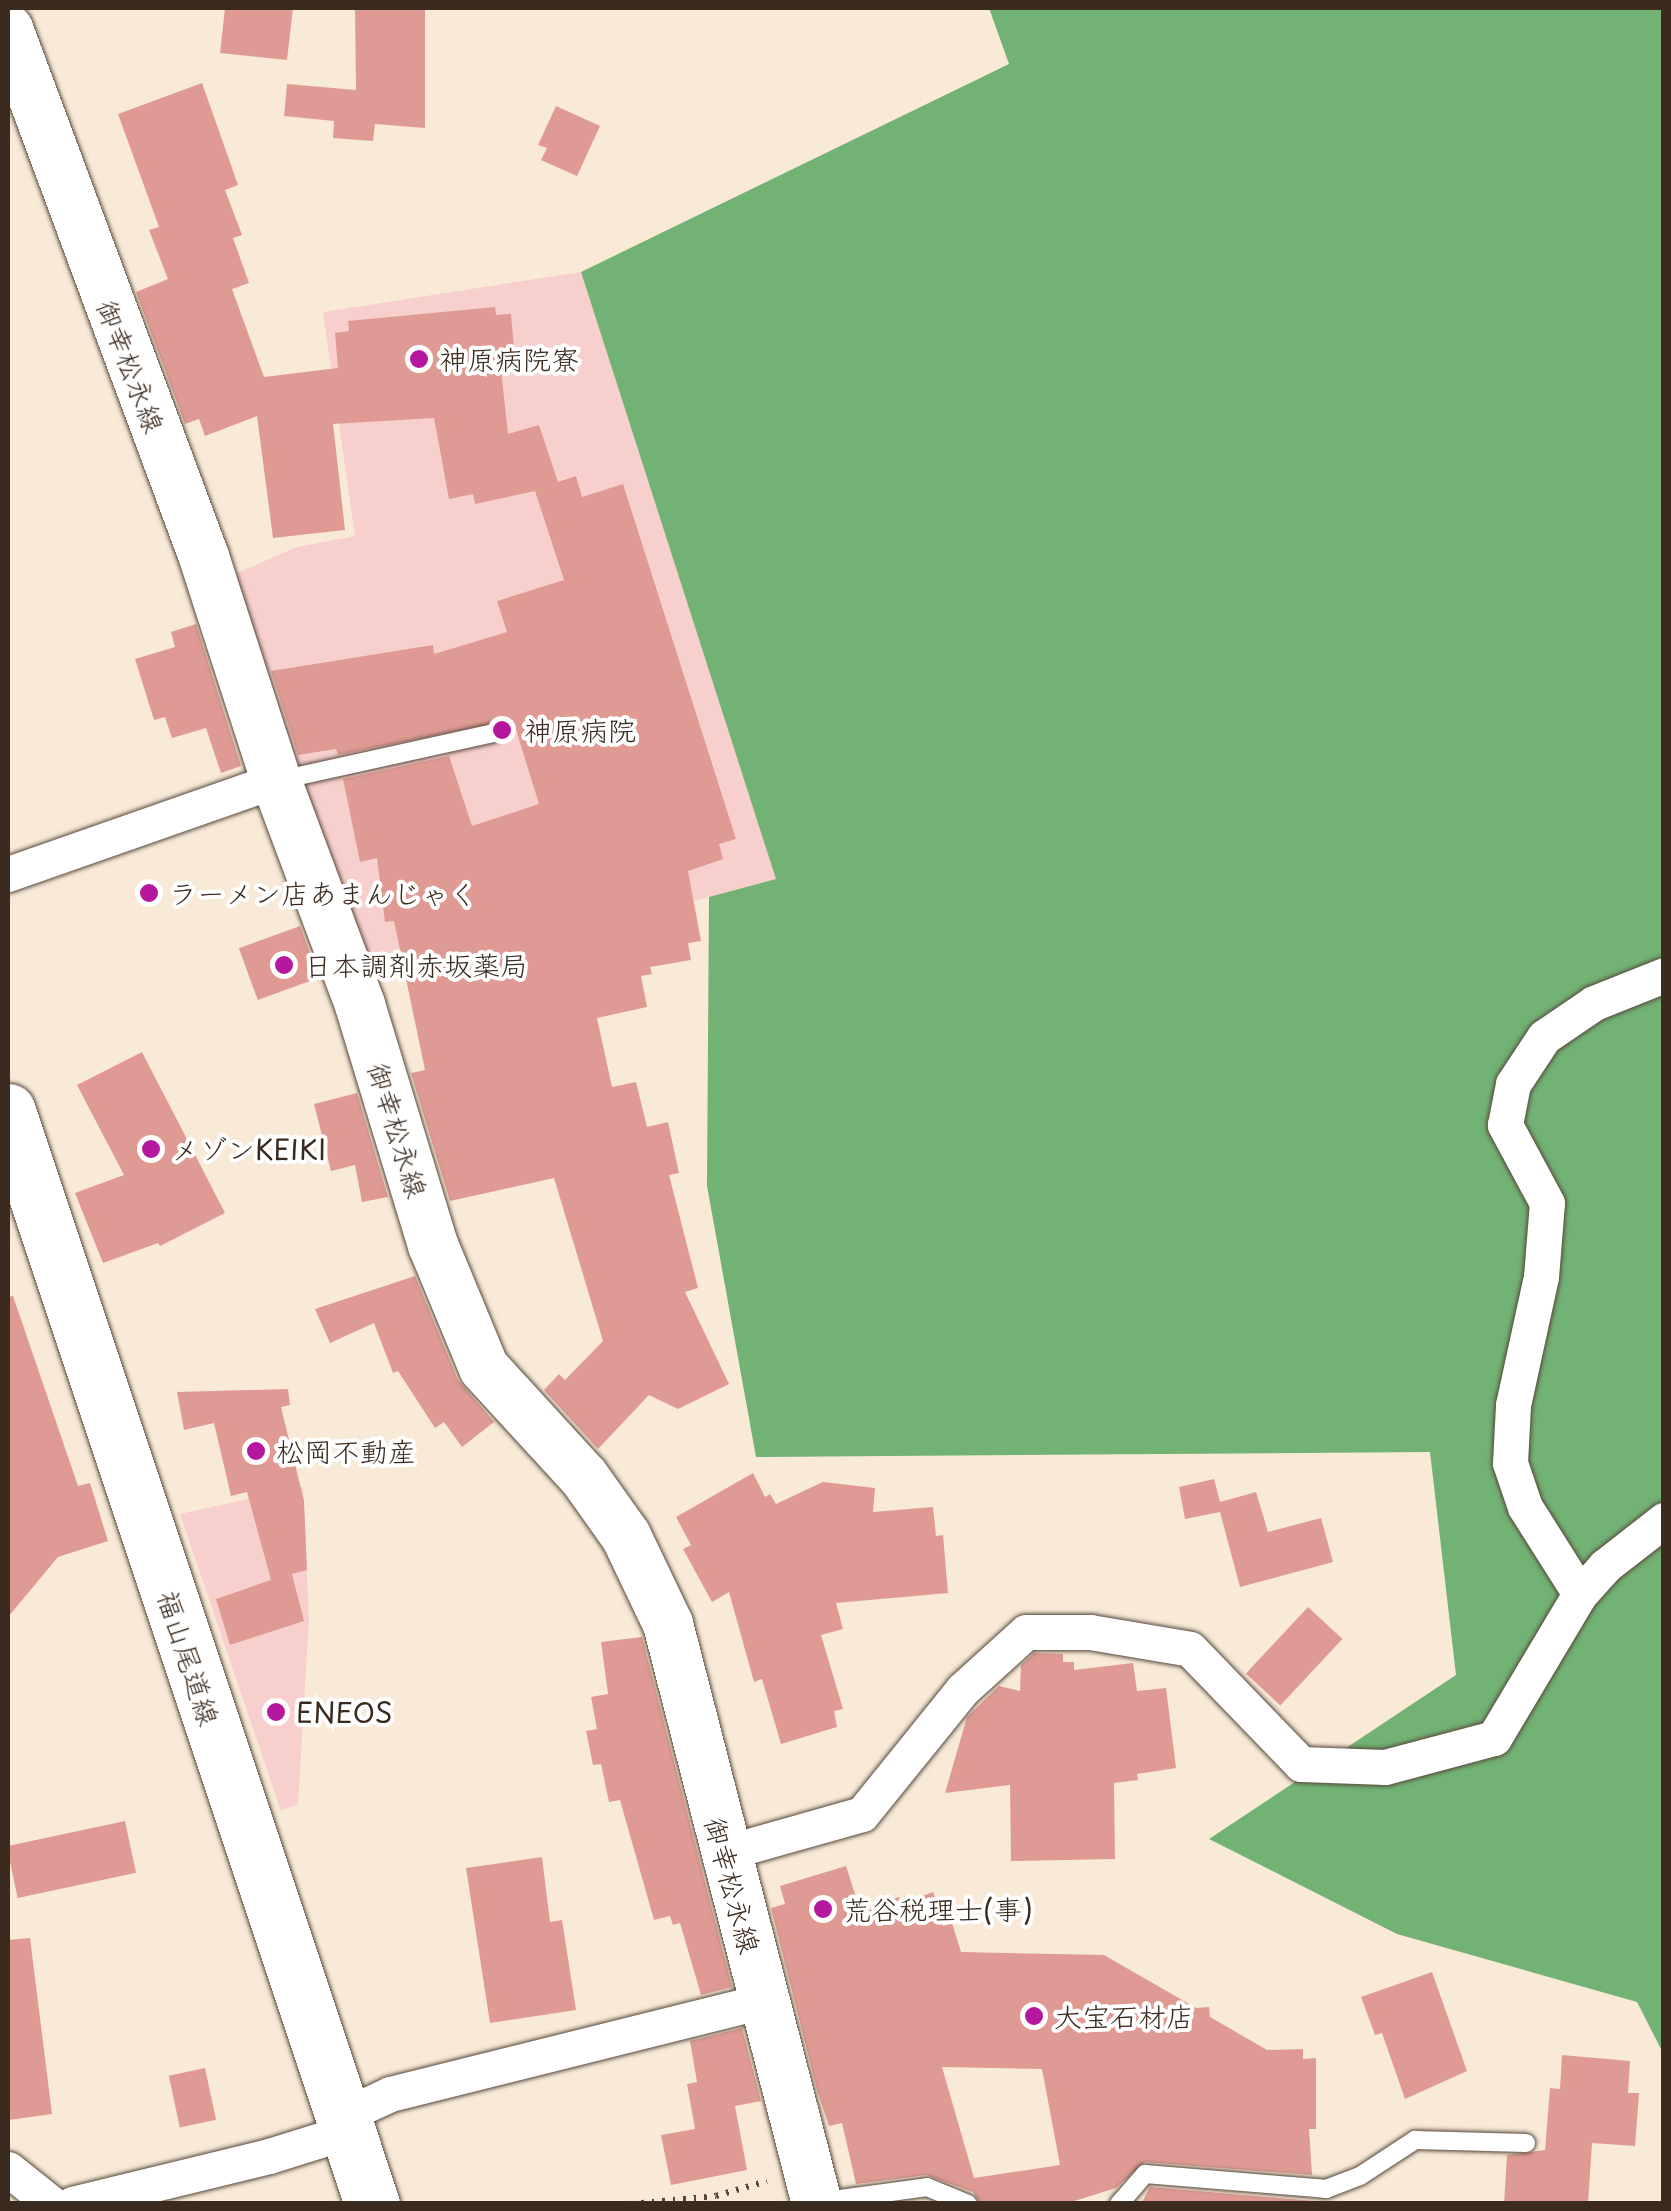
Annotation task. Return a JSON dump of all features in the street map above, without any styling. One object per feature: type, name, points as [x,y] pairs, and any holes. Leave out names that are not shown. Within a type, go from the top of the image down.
[{"type":"main road","name":"御幸松永線","points":[[8,29],[204,557],[276,780],[360,1005],[433,1245],[484,1368],[584,1477],[626,1536],[668,1624],[724,1854],[814,2192]]},
{"type":"main road","name":"福山尾道線","points":[[8,1111],[372,2204]]},
{"type":"street","points":[[8,874],[276,780]]},
{"type":"street","points":[[1580,1594],[1525,1507],[1510,1463],[1513,1405],[1541,1277],[1547,1202],[1505,1126],[1513,1084],[1544,1037],[1594,1002],[1664,976]]},
{"type":"street","points":[[724,1854],[769,1837],[862,1814],[962,1690],[1026,1632],[1090,1632],[1190,1649],[1300,1764],[1384,1767],[1494,1738],[1580,1594],[1604,1566],[1664,1520]]},
{"type":"street","points":[[72,2204],[270,2156],[346,2132],[360,2108],[390,2094],[764,2001]]},
{"type":"street","points":[[8,2169],[52,2204]]},
{"type":"lane","points":[[276,780],[494,733]]},
{"type":"lane","points":[[1119,2204],[1145,2174],[1326,2189],[1360,2176],[1415,2140],[1526,2142]]},
{"type":"lane","points":[[814,2192],[927,2188],[968,2204]]},
{"type":"path","points":[[631,2204],[814,2192]]},
{"type":"shaded area","name":"神原病院","points":[[581,272],[777,880],[369,982],[221,580],[297,547],[355,536],[323,312]]},
{"type":"shaded area","name":"ENEOS","points":[[303,1487],[309,1620],[298,1804],[281,1811],[180,1514]]},
{"type":"green space","points":[[989,8],[1663,8],[1663,2053],[1637,2002],[1397,1934],[1209,1839],[1456,1675],[1430,1452],[756,1457],[707,1186],[709,897],[776,879],[581,272],[1009,64]]},
{"type":"building","points":[[225,8],[293,8],[287,60],[220,53]]},
{"type":"building","points":[[355,8],[425,8],[425,128],[375,124],[373,141],[333,138],[334,121],[284,116],[287,84],[356,90]]},
{"type":"building","points":[[202,83],[238,185],[225,190],[242,235],[233,238],[249,283],[232,289],[264,377],[338,368],[335,333],[349,331],[348,321],[495,307],[496,315],[511,314],[514,349],[499,351],[508,434],[539,425],[558,482],[576,476],[582,497],[623,484],[736,839],[719,844],[723,859],[688,871],[701,941],[688,943],[691,960],[650,967],[652,974],[641,976],[647,1007],[597,1018],[612,1087],[636,1082],[647,1127],[668,1122],[679,1173],[669,1175],[698,1288],[685,1292],[729,1384],[678,1409],[649,1395],[598,1449],[544,1390],[559,1374],[565,1380],[603,1341],[554,1178],[450,1201],[411,1073],[425,1070],[394,921],[385,922],[377,858],[360,862],[343,779],[449,756],[472,826],[539,804],[513,720],[338,755],[336,749],[298,755],[271,671],[433,645],[434,654],[507,632],[497,601],[564,580],[535,491],[475,504],[473,494],[449,499],[434,418],[333,424],[345,530],[273,538],[257,416],[205,436],[199,419],[185,424],[136,292],[168,279],[149,230],[159,227],[118,114]]},
{"type":"building","points":[[556,106],[600,126],[577,176],[541,160],[547,148],[538,145]]},
{"type":"building","points":[[196,624],[241,766],[221,773],[206,728],[172,738],[165,717],[154,720],[135,659],[175,647],[171,632]]},
{"type":"building","name":"日本調剤赤坂薬局","points":[[300,926],[319,978],[258,1000],[239,948]]},
{"type":"building","name":"メゾンKEIKI","points":[[142,1052],[225,1213],[160,1246],[158,1243],[103,1263],[75,1193],[124,1175],[77,1085]]},
{"type":"building","points":[[357,1093],[388,1197],[362,1202],[355,1165],[331,1171],[314,1104]]},
{"type":"building","points":[[415,1276],[458,1380],[494,1422],[462,1447],[444,1422],[435,1428],[398,1371],[393,1373],[374,1323],[330,1343],[315,1309]]},
{"type":"building","points":[[13,1296],[78,1486],[90,1483],[108,1541],[58,1557],[8,1617],[8,1297]]},
{"type":"building","points":[[288,1389],[290,1405],[281,1407],[304,1501],[307,1570],[292,1574],[304,1621],[230,1645],[216,1599],[271,1580],[247,1492],[231,1496],[214,1423],[184,1430],[177,1392]]},
{"type":"building","points":[[753,1473],[765,1497],[770,1494],[776,1504],[823,1482],[875,1488],[873,1512],[933,1507],[936,1536],[943,1535],[948,1593],[836,1603],[843,1629],[821,1635],[843,1709],[834,1711],[837,1727],[781,1744],[762,1679],[754,1682],[729,1592],[712,1602],[683,1549],[691,1545],[676,1517]]},
{"type":"building","points":[[1214,1479],[1220,1502],[1256,1492],[1268,1532],[1321,1518],[1333,1562],[1240,1587],[1220,1512],[1185,1519],[1179,1487]]},
{"type":"building","points":[[1308,1607],[1342,1639],[1280,1706],[1246,1674]]},
{"type":"building","points":[[642,1637],[732,1987],[701,1995],[680,1923],[673,1925],[670,1916],[654,1920],[620,1800],[609,1802],[601,1764],[593,1765],[586,1731],[597,1729],[591,1697],[608,1694],[601,1642]]},
{"type":"building","points":[[1034,1653],[1063,1654],[1063,1662],[1074,1662],[1074,1670],[1133,1663],[1137,1691],[1166,1688],[1176,1768],[1137,1774],[1138,1780],[1114,1783],[1115,1859],[1011,1861],[1010,1785],[945,1793],[967,1717],[999,1686],[1020,1691],[1021,1665]]},
{"type":"building","points":[[125,1821],[136,1873],[18,1898],[8,1846]]},
{"type":"building","points":[[542,1857],[550,1922],[562,1920],[576,2010],[490,2023],[466,1868]]},
{"type":"building","points":[[846,1866],[860,1910],[899,1897],[901,1904],[933,1892],[943,1926],[952,1923],[961,1952],[1104,1955],[1196,2008],[1209,2007],[1210,2017],[1267,2050],[1303,2049],[1303,2059],[1316,2058],[1316,2129],[1309,2129],[1312,2175],[1145,2162],[1116,2188],[1065,2204],[980,2204],[973,2192],[926,2175],[856,2184],[842,2123],[829,2126],[817,2090],[771,1908],[785,1904],[780,1886]],"holes":[[[942,2067],[1042,2069],[1060,2165],[974,2178]]]},
{"type":"building","points":[[30,1938],[52,2114],[8,2120],[8,1940]]},
{"type":"building","points":[[1432,1972],[1467,2071],[1405,2099],[1382,2033],[1375,2035],[1361,1997]]},
{"type":"building","points":[[742,2028],[761,2101],[735,2106],[747,2170],[671,2185],[661,2135],[695,2129],[687,2084],[697,2082],[690,2041]]},
{"type":"building","points":[[1562,2055],[1630,2061],[1628,2093],[1639,2093],[1635,2146],[1592,2143],[1588,2204],[1504,2204],[1507,2155],[1545,2150],[1550,2088],[1560,2089]]},
{"type":"building","points":[[205,2068],[216,2120],[180,2128],[169,2076]]},
{"type":"building","points":[[1150,2187],[1314,2201],[1314,2204],[1141,2204]]},
{"type":"place","name":"神原病院寮","points":[[419,359]]},
{"type":"place","name":"神原病院","points":[[502,730]]},
{"type":"place","name":"ラーメン店あまんじゃく","points":[[149,893]]},
{"type":"place","name":"日本調剤赤坂薬局","points":[[284,965]]},
{"type":"place","name":"メゾンKEIKI","points":[[151,1149]]},
{"type":"place","name":"松岡不動産","points":[[256,1451]]},
{"type":"place","name":"ENEOS","points":[[276,1712]]},
{"type":"place","name":"荒谷税理士(事)","points":[[823,1909]]},
{"type":"place","name":"大宝石材店","points":[[1034,2016]]}]
